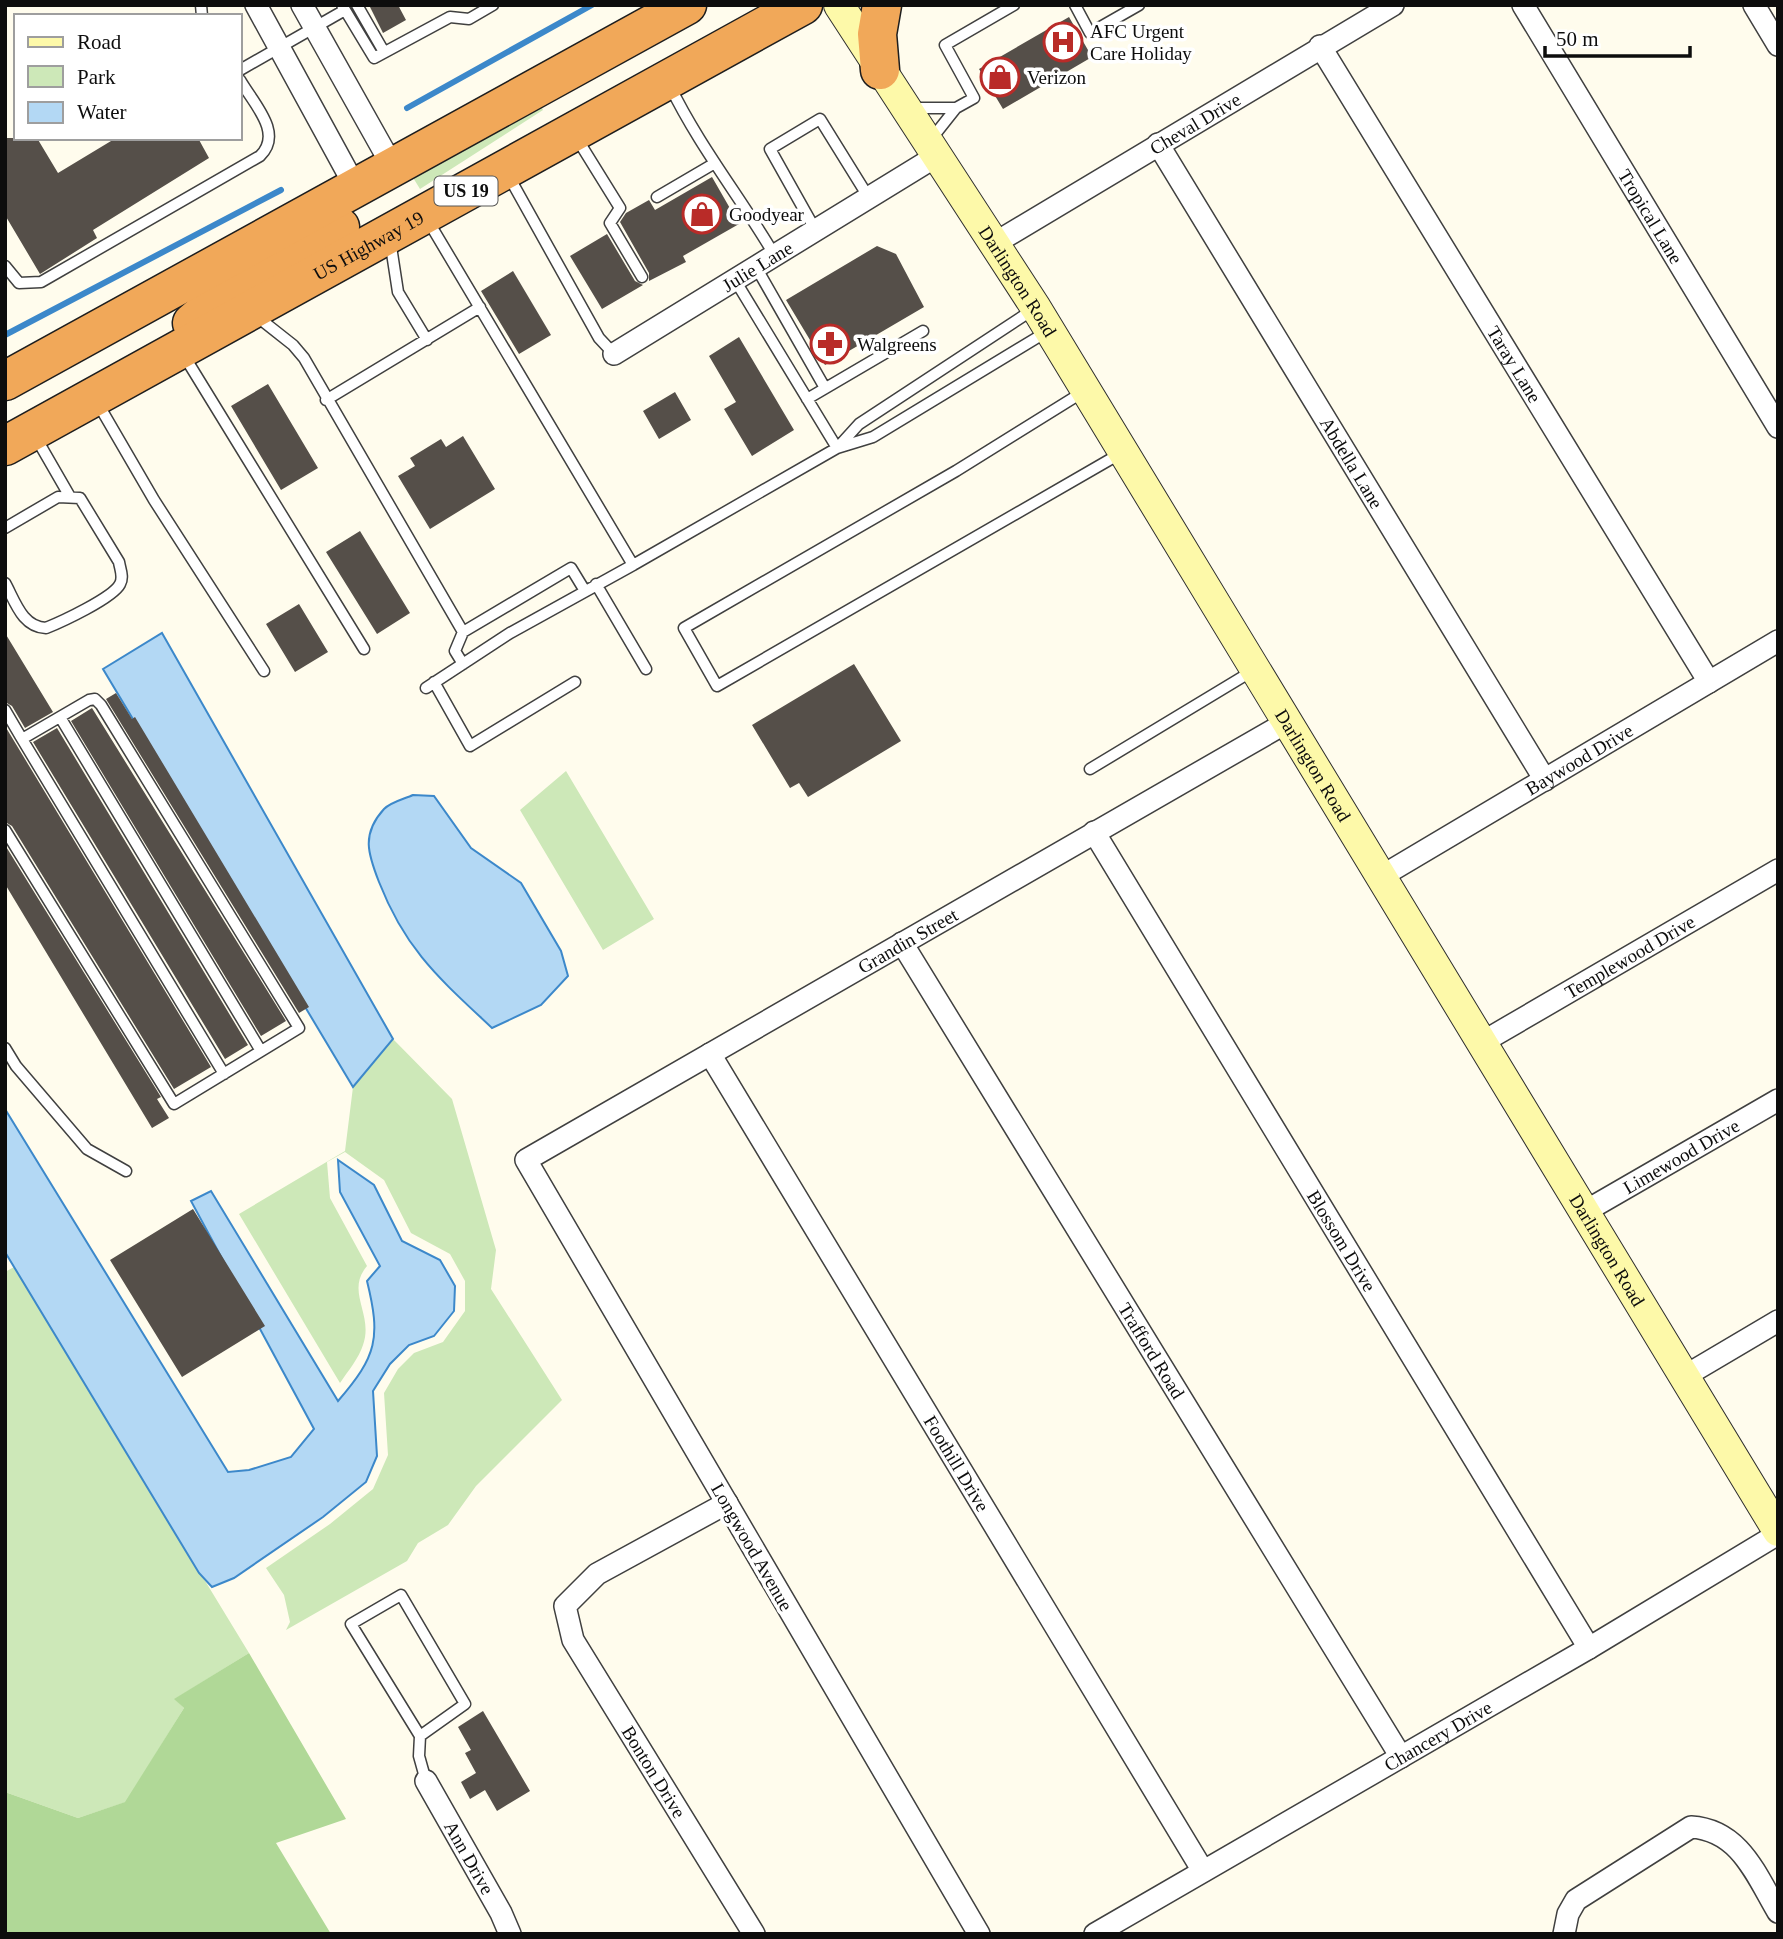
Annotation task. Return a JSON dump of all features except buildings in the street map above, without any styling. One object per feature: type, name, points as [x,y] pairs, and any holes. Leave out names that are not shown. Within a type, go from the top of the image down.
[{"type":"highway","name":"US 19","points":[[5,381],[394,169],[687,5]]},
{"type":"highway","name":"US Highway 19","points":[[14,429],[94,396],[803,5]]},
{"type":"highway","points":[[880,70],[877,34],[882,5]]},
{"type":"highway","points":[[129,376],[236,285],[350,221],[387,189],[394,169]]},
{"type":"highway","points":[[14,429],[75,370],[93,332]]},
{"type":"street","points":[[256,5],[356,188]]},
{"type":"street","points":[[302,5],[394,169]]},
{"type":"street","name":"Darlington Road","points":[[839,5],[932,151],[995,243],[1086,390],[1289,721],[1778,1533]]},
{"type":"street","name":"Cheval Drive","points":[[995,243],[1320,46],[1393,5]]},
{"type":"street","name":"Tropical Lane","points":[[1523,5],[1778,427]]},
{"type":"street","points":[[1754,5],[1778,45]]},
{"type":"street","name":"Taray Lane","points":[[1320,46],[1709,682]]},
{"type":"street","name":"Abdella Lane","points":[[1158,144],[1545,780]]},
{"type":"street","name":"Julie Lane","points":[[614,354],[870,198],[932,151]]},
{"type":"street","name":"Baywood Drive","points":[[1382,876],[1778,641]]},
{"type":"street","name":"Grandin Street","points":[[526,1160],[1289,721]]},
{"type":"street","name":"Blossom Drive","points":[[1094,832],[1589,1648]]},
{"type":"street","name":"Templewood Drive","points":[[1481,1043],[1778,870]]},
{"type":"street","name":"Trafford Road","points":[[902,943],[1401,1757]]},
{"type":"street","name":"Foothill Drive","points":[[710,1054],[1203,1871]]},
{"type":"street","name":"Limewood Drive","points":[[1584,1212],[1778,1100]]},
{"type":"street","name":"Longwood Avenue","points":[[526,1160],[979,1934]]},
{"type":"street","points":[[1685,1376],[1778,1321]]},
{"type":"street","name":"Bonton Drive","points":[[727,1503],[597,1574],[565,1606],[573,1640],[754,1934]]},
{"type":"street","name":"Chancery Drive","points":[[1095,1934],[1589,1648],[1778,1533]]},
{"type":"street","name":"Ann Drive","points":[[426,1781],[501,1913],[510,1934]]},
{"type":"street","points":[[1564,1934],[1568,1914],[1576,1900],[1691,1827],[1709,1828],[1729,1838],[1742,1852],[1778,1912]]},
{"type":"lane","points":[[357,5],[379,55]]},
{"type":"lane","points":[[444,5],[450,17]]},
{"type":"lane","points":[[379,55],[450,17],[469,19],[494,5]]},
{"type":"lane","points":[[904,107],[956,108],[974,98],[945,46],[1014,5]]},
{"type":"lane","points":[[1075,5],[1090,33],[1139,5]]},
{"type":"lane","points":[[242,69],[343,8],[379,55]]},
{"type":"lane","points":[[667,80],[692,131],[775,256]]},
{"type":"lane","points":[[5,266],[19,283],[41,282],[260,156],[268,148],[271,137],[268,126],[242,83]]},
{"type":"lane","points":[[932,151],[956,108]]},
{"type":"lane","points":[[816,231],[770,149],[820,119],[870,198]]},
{"type":"lane","points":[[573,132],[620,208],[610,223],[642,277]]},
{"type":"lane","points":[[657,197],[715,163]]},
{"type":"lane","points":[[505,169],[592,326],[614,354]]},
{"type":"lane","points":[[424,214],[633,565]]},
{"type":"lane","points":[[389,232],[397,292],[427,340]]},
{"type":"lane","points":[[756,267],[825,388]]},
{"type":"lane","points":[[735,280],[837,448]]},
{"type":"lane","points":[[326,400],[480,307]]},
{"type":"lane","points":[[249,310],[299,351],[463,632]]},
{"type":"lane","points":[[837,448],[859,424],[1042,319]]},
{"type":"lane","points":[[575,682],[470,746],[430,685],[596,584],[837,448],[873,437],[1042,319]]},
{"type":"lane","points":[[807,399],[923,331]]},
{"type":"lane","points":[[180,348],[364,649]]},
{"type":"lane","points":[[1086,390],[956,471],[684,628],[717,686],[1123,452]]},
{"type":"lane","points":[[94,396],[153,500],[264,671]]},
{"type":"lane","points":[[14,429],[69,495]]},
{"type":"lane","points":[[5,528],[58,497],[69,495],[80,498],[88,507],[118,562],[120,584],[111,594],[46,628],[35,628],[25,619],[5,583]]},
{"type":"lane","points":[[463,664],[455,651],[463,632],[571,568],[584,591]]},
{"type":"lane","points":[[596,584],[646,669]]},
{"type":"lane","points":[[1090,769],[1257,669]]},
{"type":"lane","points":[[5,830],[173,1104],[299,1028],[101,705],[95,699],[89,700],[22,739]]},
{"type":"lane","points":[[5,709],[224,1074]]},
{"type":"lane","points":[[60,717],[261,1051]]},
{"type":"lane","points":[[5,1048],[16,1066],[87,1149],[126,1171]]},
{"type":"lane","points":[[419,1736],[465,1704],[401,1594],[351,1625],[419,1736],[419,1756],[426,1781]]},
{"type":"green space","points":[[541,106],[543,110],[420,189],[412,176]]},
{"type":"green space","points":[[566,771],[654,919],[603,950],[520,810]]},
{"type":"green space","points":[[393,1039],[452,1099],[496,1250],[491,1289],[562,1400],[476,1486],[448,1525],[418,1543],[407,1561],[286,1630],[290,1622],[284,1595],[266,1568],[330,1524],[373,1489],[388,1455],[384,1393],[398,1369],[414,1353],[443,1342],[465,1311],[465,1281],[450,1254],[411,1233],[384,1180],[345,1152],[327,1162],[330,1198],[367,1266],[359,1285],[365,1323],[363,1345],[340,1383],[239,1214],[345,1151],[353,1087]]},
{"type":"green space","points":[[14,1267],[249,1653],[175,1699],[184,1708],[126,1802],[78,1818],[5,1792],[5,1272]]},
{"type":"green space","points":[[249,1653],[346,1819],[276,1843],[331,1934],[5,1934],[5,1792],[78,1818],[125,1802],[184,1708],[174,1699]]},
{"type":"water","points":[[162,633],[393,1039],[353,1087],[103,669]]},
{"type":"water","points":[[413,795],[434,796],[471,848],[521,883],[561,951],[568,976],[541,1005],[492,1028],[413,946],[389,906],[375,872],[369,844],[372,827],[384,809]]},
{"type":"water","points":[[5,1109],[228,1472],[249,1470],[291,1457],[314,1429],[191,1201],[211,1191],[338,1401],[361,1371],[372,1346],[374,1317],[367,1281],[380,1266],[340,1192],[338,1160],[374,1185],[402,1241],[440,1260],[455,1286],[454,1311],[434,1336],[409,1345],[390,1364],[373,1391],[377,1456],[366,1482],[323,1517],[234,1578],[212,1587],[199,1573],[5,1252]]},
{"type":"waterway","points":[[407,108],[592,5]]},
{"type":"waterway","points":[[5,335],[281,190]]},
{"type":"place","name":"AFC Urgent Care Holiday","points":[[1063,42]]},
{"type":"place","name":"Verizon","points":[[1000,77]]},
{"type":"place","name":"Goodyear","points":[[702,214]]},
{"type":"place","name":"Walgreens","points":[[830,344]]}]
